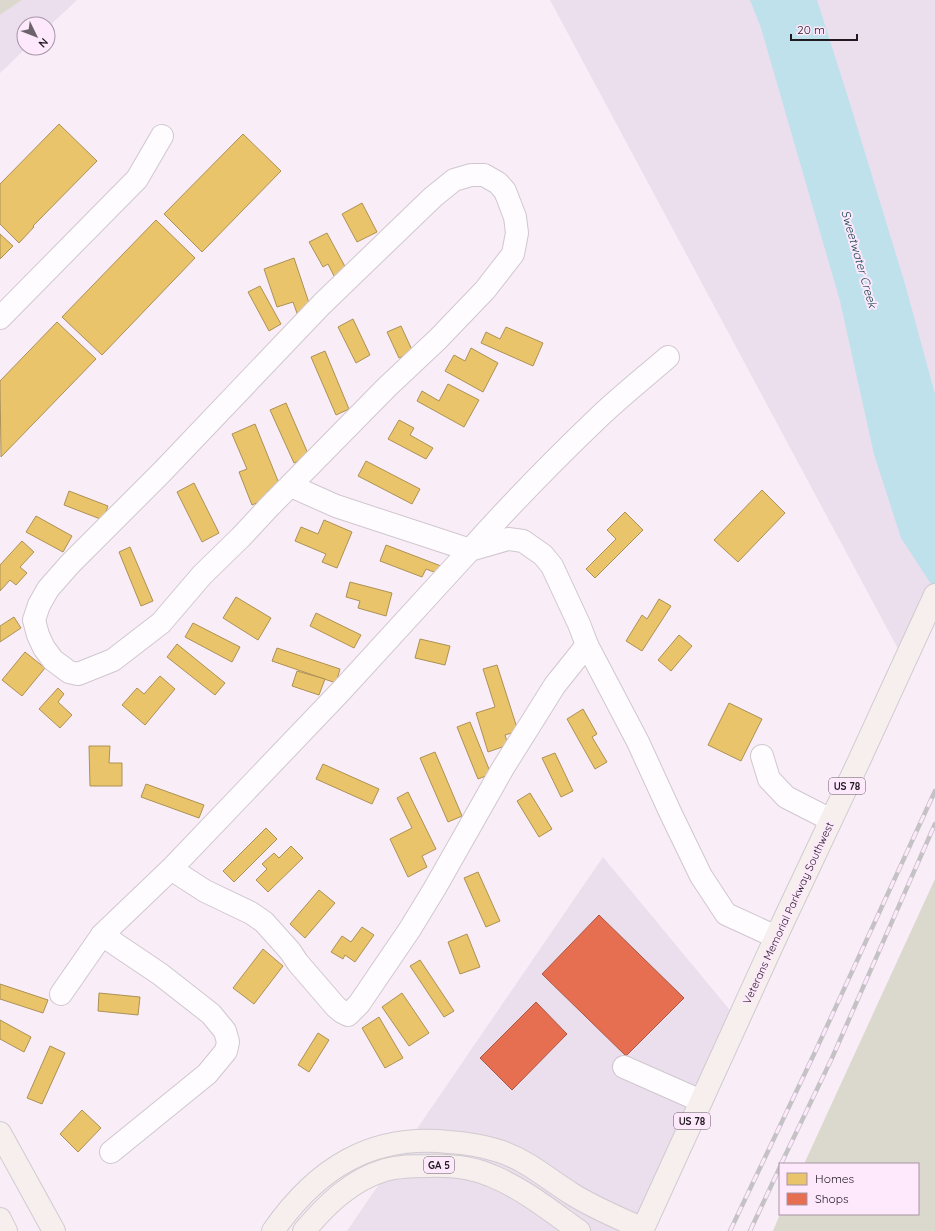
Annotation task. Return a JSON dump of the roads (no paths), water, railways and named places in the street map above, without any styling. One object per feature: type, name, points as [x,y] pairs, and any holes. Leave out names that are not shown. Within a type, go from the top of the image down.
[{"type":"main road","name":"Veterans Memorial Parkway Southwest","points":[[642,1230],[776,936],[935,595]]},
{"type":"main road","points":[[0,1133],[54,1231]]},
{"type":"main road","points":[[273,1231],[298,1199],[330,1171],[347,1160],[387,1144],[405,1141],[429,1140],[469,1144],[500,1151],[521,1160],[573,1195],[642,1230]]},
{"type":"main road","name":"GA 5","points":[[304,1231],[339,1195],[362,1179],[385,1170],[402,1166],[438,1165],[458,1166],[492,1176],[516,1188],[580,1231]]},
{"type":"main road","points":[[0,1219],[6,1231]]},
{"type":"street","points":[[0,318],[137,179],[162,136]]},
{"type":"street","points":[[471,175],[484,175],[498,183],[505,191],[515,217],[518,233],[513,254],[484,290],[438,340],[387,387],[291,486],[202,575],[161,623],[113,660],[78,674],[69,672],[53,660],[44,648],[38,635],[34,620],[39,605],[48,589],[70,564],[161,473],[322,304],[433,197],[454,180],[471,175]]},
{"type":"street","points":[[61,994],[102,935],[171,869],[341,691],[509,507],[600,416],[668,357]]},
{"type":"street","points":[[291,486],[336,506],[470,550],[508,539],[523,541],[543,555],[552,566],[587,645],[638,742],[671,814],[702,876],[726,914],[776,936]]},
{"type":"street","points":[[171,869],[205,891],[251,913],[264,922],[290,951],[298,964],[336,1007],[348,1015],[359,1004],[410,929],[503,768],[555,685],[587,645]]},
{"type":"street","points":[[762,756],[770,778],[786,796],[831,820]]},
{"type":"street","points":[[102,935],[160,974],[211,1014],[225,1031],[228,1042],[226,1051],[220,1061],[207,1074],[111,1152]]},
{"type":"street","points":[[624,1067],[701,1101]]},
{"type":"water","name":"Sweetwater Creek","points":[[750,0],[817,0],[851,107],[905,284],[935,394],[935,590],[901,538],[874,454],[840,301],[761,28]]},
{"type":"railway","points":[[730,1231],[816,1050],[935,791]]},
{"type":"railway","points":[[781,1163],[832,1058],[935,824]]},
{"type":"railway","points":[[750,1231],[779,1169]]}]
